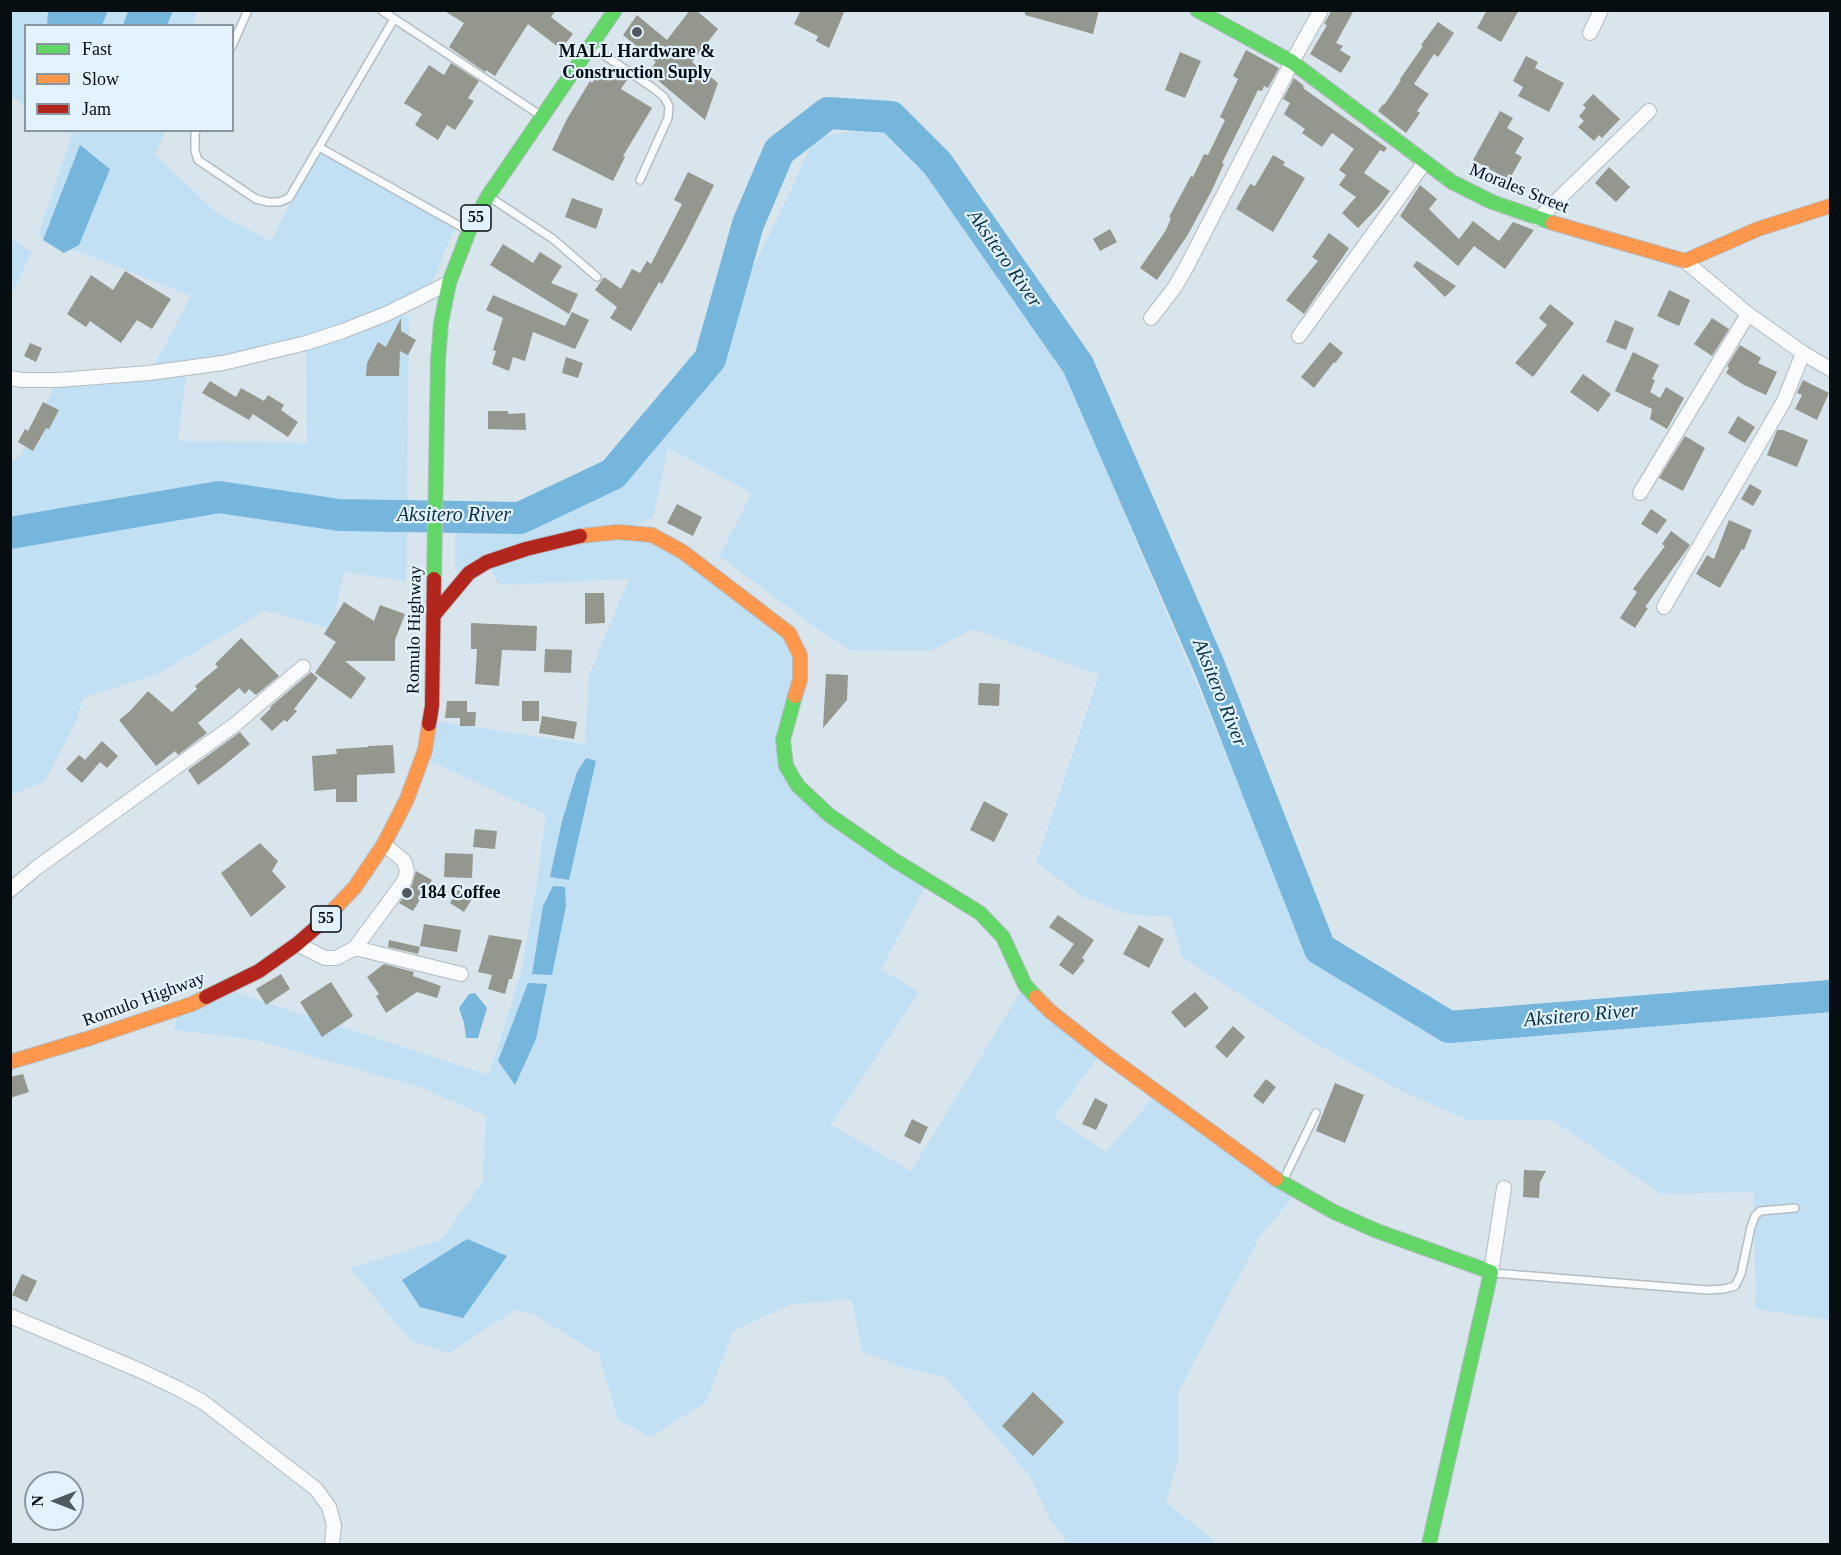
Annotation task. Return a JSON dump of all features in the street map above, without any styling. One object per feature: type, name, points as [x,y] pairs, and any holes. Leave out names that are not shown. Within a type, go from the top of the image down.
[{"type":"main road","name":"Romulo Highway","points":[[10,1062],[192,1004],[259,971],[297,944],[326,919],[355,887],[384,844],[407,800],[425,750],[432,706],[438,360],[441,323],[449,283],[470,231],[488,196],[615,10]]},
{"type":"main road","name":"Morales Street","points":[[1197,10],[1292,62],[1452,182],[1472,193],[1538,219],[1685,261]]},
{"type":"main road","points":[[1685,261],[1758,229],[1830,206]]},
{"type":"main road","points":[[434,615],[470,573],[487,562],[526,549],[590,534],[618,532],[652,535],[683,552],[789,633],[800,655],[800,680],[783,740],[786,766],[798,786],[829,816],[894,860],[980,913],[1003,936],[1025,985],[1051,1012],[1102,1052],[1282,1183],[1334,1212],[1377,1231],[1491,1272],[1429,1545]]},
{"type":"street","points":[[1151,318],[1175,287],[1187,266],[1321,10]]},
{"type":"street","points":[[1590,33],[1601,10]]},
{"type":"street","points":[[1538,219],[1649,111]]},
{"type":"street","points":[[1299,336],[1425,162]]},
{"type":"street","points":[[1685,261],[1748,314],[1830,369]]},
{"type":"street","points":[[10,378],[51,381],[150,373],[223,363],[306,344],[343,331],[386,314],[449,283]]},
{"type":"street","points":[[1640,493],[1748,314]]},
{"type":"street","points":[[1664,607],[1784,401],[1803,353]]},
{"type":"street","points":[[10,890],[35,869],[237,723],[303,667]]},
{"type":"street","points":[[297,944],[325,958],[336,958],[354,948],[405,880],[407,871],[404,861],[384,844]]},
{"type":"street","points":[[354,948],[461,974]]},
{"type":"street","points":[[1491,1272],[1504,1188]]},
{"type":"street","points":[[10,1316],[139,1370],[202,1402],[316,1490],[328,1507],[334,1525],[332,1545]]},
{"type":"lane","points":[[234,42],[248,10]]},
{"type":"lane","points":[[381,10],[542,116]]},
{"type":"lane","points":[[196,132],[195,151],[198,160],[256,199],[279,202],[289,198],[394,19]]},
{"type":"lane","points":[[591,46],[664,97],[669,106],[668,118],[640,180]]},
{"type":"lane","points":[[319,147],[470,231]]},
{"type":"lane","points":[[488,196],[553,239],[597,277]]},
{"type":"lane","points":[[1282,1183],[1316,1113]]},
{"type":"lane","points":[[1491,1272],[1707,1290],[1724,1289],[1735,1286],[1741,1274],[1755,1216],[1760,1211],[1795,1208]]},
{"type":"shaded area","points":[[10,11],[197,11],[193,24],[24,24],[24,104],[11,96]]},
{"type":"shaded area","points":[[877,128],[925,166],[1063,367],[1309,952],[1434,1037],[1830,1009],[1830,1320],[1756,1309],[1753,1192],[1662,1194],[1552,1120],[1468,1120],[1403,1092],[1310,1040],[1182,957],[1171,917],[1127,914],[1082,896],[1036,863],[1099,675],[973,629],[930,651],[850,650],[719,556],[752,493],[668,448],[653,518],[620,532],[652,535],[798,650],[783,740],[798,786],[928,881],[881,969],[919,992],[831,1125],[911,1171],[1025,985],[1102,1052],[1054,1117],[1106,1152],[1158,1092],[1292,1198],[1260,1236],[1178,1393],[1178,1459],[1166,1503],[1214,1540],[1213,1544],[1034,1544],[1067,1542],[1050,1519],[1029,1475],[945,1377],[901,1367],[862,1351],[852,1300],[791,1304],[733,1331],[706,1402],[651,1437],[618,1420],[599,1354],[533,1314],[515,1310],[449,1353],[411,1341],[350,1268],[441,1240],[483,1181],[486,1116],[423,1088],[256,1040],[174,1030],[179,1008],[237,993],[489,1075],[521,973],[536,890],[546,815],[429,760],[436,721],[585,744],[589,675],[629,579],[499,585],[487,562],[455,571],[455,523],[520,518],[613,474],[703,367],[774,226],[815,137]]},
{"type":"shaded area","points":[[67,132],[165,132],[155,155],[217,213],[271,241],[319,147],[456,224],[428,293],[369,321],[409,315],[406,581],[344,572],[331,629],[266,610],[158,674],[83,698],[76,722],[45,781],[11,795],[11,462],[20,456],[58,380],[150,373],[191,296],[38,235],[72,135]],"holes":[[[306,343],[307,443],[178,441],[187,368]]]},
{"type":"shaded area","points":[[11,238],[32,252],[11,295]]},
{"type":"water","points":[[48,10],[108,10],[102,24],[47,24]]},
{"type":"water","points":[[128,10],[173,11],[167,24],[123,24]]},
{"type":"water","points":[[80,145],[110,169],[79,245],[64,253],[43,240]]},
{"type":"water","points":[[586,758],[596,761],[569,880],[550,877],[562,821],[577,772]]},
{"type":"water","points":[[553,886],[565,887],[566,906],[552,975],[532,974],[543,906]]},
{"type":"water","points":[[528,983],[547,984],[536,1039],[515,1085],[498,1061]]},
{"type":"water","points":[[475,993],[487,1008],[478,1038],[466,1038],[459,1008],[469,994]]},
{"type":"water","points":[[467,1239],[507,1256],[463,1318],[420,1307],[402,1280]]},
{"type":"building","points":[[443,10],[556,10],[551,17],[573,34],[561,49],[528,24],[495,76],[486,70],[485,72],[449,47],[464,23]]},
{"type":"building","points":[[690,10],[696,10],[718,29],[692,62],[718,83],[705,120],[648,72],[656,62],[623,35],[637,15],[667,40]]},
{"type":"building","points":[[801,10],[845,10],[829,48],[816,41],[818,36],[794,24]]},
{"type":"building","points":[[1025,10],[1099,10],[1093,34],[1025,15]]},
{"type":"building","points":[[1332,10],[1354,10],[1336,43],[1343,46],[1340,50],[1351,57],[1341,73],[1310,54],[1327,25],[1324,24]]},
{"type":"building","points":[[1487,10],[1519,10],[1501,42],[1477,28]]},
{"type":"building","points":[[1438,22],[1454,33],[1438,57],[1434,54],[1414,84],[1429,94],[1417,111],[1420,113],[1406,133],[1378,111]]},
{"type":"building","points":[[1246,50],[1279,68],[1268,88],[1264,86],[1262,91],[1258,90],[1222,163],[1224,164],[1211,192],[1187,236],[1157,280],[1140,268],[1166,230],[1171,218],[1169,217],[1204,154],[1208,155],[1225,120],[1220,117],[1238,79],[1233,76]]},
{"type":"building","points":[[1180,52],[1201,61],[1185,98],[1165,90]]},
{"type":"building","points":[[1526,56],[1538,62],[1535,68],[1564,83],[1549,112],[1518,96],[1523,87],[1513,81]]},
{"type":"building","points":[[451,63],[479,81],[468,98],[474,101],[455,130],[447,125],[438,140],[415,125],[422,114],[404,103],[429,65],[444,75]]},
{"type":"building","points":[[603,65],[627,80],[621,89],[652,108],[623,156],[625,157],[613,181],[552,150],[567,119],[590,81],[592,83]]},
{"type":"building","points":[[1294,78],[1304,86],[1303,88],[1387,148],[1384,152],[1380,150],[1364,173],[1390,191],[1358,228],[1342,213],[1356,197],[1339,185],[1346,175],[1339,170],[1354,149],[1332,133],[1322,147],[1302,133],[1305,129],[1284,114],[1290,103],[1283,99]]},
{"type":"building","points":[[1593,94],[1620,119],[1602,138],[1599,135],[1594,141],[1578,127],[1584,121],[1579,116],[1586,108],[1583,105]]},
{"type":"building","points":[[1500,111],[1513,118],[1507,128],[1524,138],[1515,153],[1522,157],[1509,180],[1473,160]]},
{"type":"building","points":[[1273,155],[1285,162],[1283,165],[1305,178],[1273,232],[1236,209],[1250,184],[1255,186]]},
{"type":"building","points":[[1609,167],[1630,187],[1616,202],[1595,183]]},
{"type":"building","points":[[688,172],[714,185],[662,284],[659,282],[631,331],[610,318],[617,307],[595,290],[604,277],[621,289],[632,269],[640,273],[647,261],[651,264],[682,204],[674,200]]},
{"type":"building","points":[[1420,185],[1437,199],[1429,209],[1459,239],[1473,221],[1499,241],[1513,222],[1534,230],[1505,269],[1474,246],[1458,266],[1400,216]]},
{"type":"building","points":[[572,198],[603,209],[596,229],[565,217]]},
{"type":"building","points":[[1110,229],[1117,242],[1100,251],[1093,239]]},
{"type":"building","points":[[1329,233],[1349,248],[1304,314],[1286,300],[1318,261],[1312,257]]},
{"type":"building","points":[[503,244],[533,263],[540,252],[562,266],[551,283],[578,294],[569,314],[490,265]]},
{"type":"building","points":[[1417,261],[1456,286],[1445,297],[1413,266]]},
{"type":"building","points":[[125,271],[171,299],[152,329],[137,320],[121,343],[90,321],[86,327],[67,314],[91,275],[113,290]]},
{"type":"building","points":[[1669,290],[1690,300],[1679,326],[1657,316]]},
{"type":"building","points":[[493,295],[565,326],[572,312],[589,320],[575,349],[533,332],[525,361],[513,357],[509,371],[492,364],[496,351],[493,350],[503,318],[486,310]]},
{"type":"building","points":[[1550,304],[1574,323],[1533,377],[1515,363],[1547,325],[1539,318]]},
{"type":"building","points":[[401,318],[401,331],[416,340],[408,355],[400,351],[399,376],[366,376],[367,363],[378,342],[386,347]]},
{"type":"building","points":[[1712,318],[1729,329],[1712,356],[1694,344]]},
{"type":"building","points":[[1615,320],[1634,328],[1626,350],[1606,342]]},
{"type":"building","points":[[1330,342],[1343,353],[1314,388],[1301,377]]},
{"type":"building","points":[[30,343],[42,348],[36,362],[24,356]]},
{"type":"building","points":[[1740,345],[1761,358],[1758,363],[1777,372],[1766,395],[1744,385],[1726,373],[1729,368],[1727,366]]},
{"type":"building","points":[[1633,352],[1659,365],[1652,379],[1655,380],[1650,392],[1660,398],[1666,387],[1684,398],[1667,429],[1650,419],[1652,409],[1615,391]]},
{"type":"building","points":[[566,357],[583,363],[578,378],[562,373]]},
{"type":"building","points":[[1583,374],[1611,394],[1598,412],[1570,392]]},
{"type":"building","points":[[1803,380],[1829,393],[1817,420],[1795,409],[1802,395],[1797,393]]},
{"type":"building","points":[[210,381],[236,397],[241,388],[264,401],[268,395],[284,405],[281,410],[298,422],[288,437],[253,414],[249,420],[202,393]]},
{"type":"building","points":[[43,402],[59,410],[33,451],[18,442],[25,429],[28,431]]},
{"type":"building","points":[[488,411],[508,411],[508,414],[525,413],[526,430],[488,429]]},
{"type":"building","points":[[1738,416],[1755,427],[1745,443],[1728,433]]},
{"type":"building","points":[[1777,430],[1783,430],[1808,440],[1797,467],[1767,455]]},
{"type":"building","points":[[1685,436],[1705,448],[1683,491],[1659,478]]},
{"type":"building","points":[[1750,484],[1762,491],[1753,506],[1741,499]]},
{"type":"building","points":[[677,504],[702,517],[693,536],[667,523]]},
{"type":"building","points":[[1651,509],[1667,520],[1657,534],[1641,524]]},
{"type":"building","points":[[1729,520],[1752,530],[1744,550],[1742,549],[1720,588],[1696,574],[1707,555],[1714,559]]},
{"type":"building","points":[[1671,531],[1690,545],[1645,607],[1648,608],[1635,628],[1620,618],[1637,592],[1633,589],[1665,546],[1662,544]]},
{"type":"building","points":[[585,593],[604,593],[605,623],[585,624]]},
{"type":"building","points":[[344,602],[374,621],[380,605],[405,614],[395,640],[395,661],[345,661],[366,678],[351,699],[315,673],[336,642],[324,634]]},
{"type":"building","points":[[471,623],[537,626],[536,651],[502,650],[499,686],[475,684],[477,649],[471,649]]},
{"type":"building","points":[[241,638],[279,676],[256,695],[249,689],[245,694],[239,688],[198,723],[207,733],[178,755],[175,751],[156,766],[119,720],[148,691],[172,712],[197,689],[195,686],[218,667],[215,664]]},
{"type":"building","points":[[545,649],[572,650],[571,673],[544,672]]},
{"type":"building","points":[[311,672],[318,678],[294,709],[297,711],[287,722],[284,720],[272,731],[260,719],[270,707]]},
{"type":"building","points":[[826,674],[848,675],[847,700],[823,728]]},
{"type":"building","points":[[979,683],[1000,684],[999,706],[978,705]]},
{"type":"building","points":[[447,701],[467,701],[467,712],[476,712],[475,726],[460,726],[460,718],[445,718]]},
{"type":"building","points":[[522,701],[539,701],[539,721],[522,721]]},
{"type":"building","points":[[542,716],[577,722],[574,739],[539,733]]},
{"type":"building","points":[[240,732],[250,744],[198,785],[188,770]]},
{"type":"building","points":[[102,741],[118,756],[107,768],[100,762],[82,783],[66,769],[79,755],[85,760]]},
{"type":"building","points":[[393,745],[395,773],[357,775],[357,802],[336,802],[336,789],[314,791],[312,756],[337,754],[336,749]]},
{"type":"building","points":[[984,801],[1008,814],[994,842],[970,830]]},
{"type":"building","points":[[475,829],[497,831],[495,849],[473,847]]},
{"type":"building","points":[[260,843],[278,861],[272,871],[286,887],[251,917],[221,873]]},
{"type":"building","points":[[445,853],[473,854],[472,878],[444,877]]},
{"type":"building","points":[[416,871],[432,880],[413,911],[399,903],[412,885]]},
{"type":"building","points":[[458,890],[472,899],[464,912],[450,903]]},
{"type":"building","points":[[1058,915],[1094,940],[1082,958],[1085,960],[1073,975],[1059,965],[1074,944],[1049,927]]},
{"type":"building","points":[[424,924],[461,930],[457,952],[420,946]]},
{"type":"building","points":[[1139,925],[1164,939],[1149,968],[1123,954]]},
{"type":"building","points":[[489,935],[522,940],[512,979],[509,979],[505,994],[488,989],[492,975],[478,972]]},
{"type":"building","points":[[389,940],[420,947],[418,954],[388,947]]},
{"type":"building","points":[[384,964],[414,972],[413,976],[441,986],[437,998],[417,992],[386,1013],[376,996],[379,994],[367,977]]},
{"type":"building","points":[[281,974],[290,989],[266,1005],[256,989]]},
{"type":"building","points":[[331,982],[353,1016],[322,1037],[300,1002]]},
{"type":"building","points":[[1195,992],[1209,1008],[1185,1028],[1171,1012]]},
{"type":"building","points":[[1233,1026],[1245,1037],[1227,1058],[1215,1047]]},
{"type":"building","points":[[23,1074],[29,1092],[10,1098],[10,1077]]},
{"type":"building","points":[[1266,1079],[1276,1087],[1263,1104],[1253,1096]]},
{"type":"building","points":[[1335,1083],[1364,1095],[1345,1143],[1316,1131]]},
{"type":"building","points":[[1095,1098],[1108,1105],[1096,1130],[1082,1124]]},
{"type":"building","points":[[912,1119],[928,1127],[920,1144],[904,1136]]},
{"type":"building","points":[[1524,1170],[1546,1171],[1540,1182],[1539,1198],[1523,1197]]},
{"type":"building","points":[[22,1274],[37,1281],[27,1302],[12,1295]]},
{"type":"building","points":[[1033,1392],[1064,1422],[1033,1456],[1002,1426]]},
{"type":"waterway","name":"Aksitero River","points":[[10,533],[219,497],[339,515],[520,518],[613,474],[710,359],[748,224],[779,151],[828,113],[891,117],[937,163],[1078,365],[1210,668],[1320,949],[1449,1027],[1830,996]]},
{"type":"traffic: fast","points":[[434,579],[438,360],[441,323],[449,283],[469,231],[488,196],[615,10]]},
{"type":"traffic: fast","points":[[1197,10],[1292,62],[1452,182],[1492,202],[1553,223]]},
{"type":"traffic: fast","points":[[795,696],[783,740],[786,766],[798,786],[829,815],[894,860],[980,913],[1003,937],[1025,985],[1036,997]]},
{"type":"traffic: fast","points":[[1276,1179],[1334,1212],[1377,1231],[1491,1272],[1429,1544]]},
{"type":"traffic: slow","points":[[1553,223],[1685,261],[1758,229],[1830,206]]},
{"type":"traffic: slow","points":[[580,536],[618,532],[652,535],[683,552],[789,633],[800,655],[800,680],[795,696]]},
{"type":"traffic: slow","points":[[320,924],[355,887],[384,844],[407,799],[425,750],[429,724]]},
{"type":"traffic: slow","points":[[10,1062],[90,1038],[192,1004],[206,997]]},
{"type":"traffic: slow","points":[[1036,997],[1051,1012],[1102,1052],[1276,1179]]},
{"type":"traffic: jam","points":[[434,615],[469,573],[487,562],[526,549],[580,536]]},
{"type":"traffic: jam","points":[[429,724],[432,706],[434,579]]},
{"type":"traffic: jam","points":[[206,997],[259,971],[297,944],[320,924]]},
{"type":"place","name":"MALL Hardware & Construction Suply","points":[[637,32]]},
{"type":"place","name":"184 Coffee","points":[[407,893]]}]
